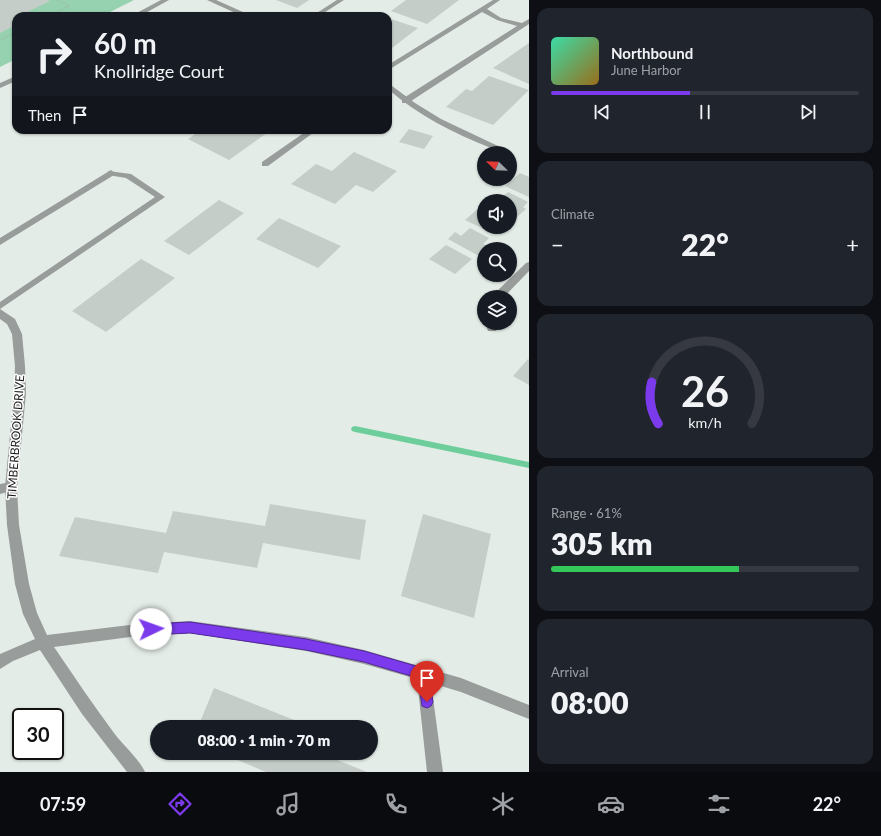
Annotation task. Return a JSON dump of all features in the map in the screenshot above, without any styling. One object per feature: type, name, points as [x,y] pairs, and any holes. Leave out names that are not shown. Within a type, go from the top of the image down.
[{"type":"street","points":[[143,12],[166,0]]},
{"type":"street","points":[[210,0],[238,12]]},
{"type":"street","points":[[0,86],[12,80]]},
{"type":"street","points":[[392,89],[405,101],[431,118],[461,133],[494,146]]},
{"type":"street","points":[[0,242],[111,173]]},
{"type":"street","points":[[504,290],[529,265]]},
{"type":"street","name":"TIMBERBROOK DRIVE","points":[[0,313],[11,322],[17,334],[20,366],[20,393],[5,488],[13,525],[22,584],[30,614],[43,642],[87,709],[120,753],[137,772]]},
{"type":"street","points":[[0,662],[8,656],[43,642],[138,630],[190,628],[306,644],[364,657],[461,685],[529,712]]},
{"type":"street","points":[[423,674],[435,772]]},
{"type":"lane","points":[[322,12],[341,0]]},
{"type":"lane","points":[[392,65],[497,0]]},
{"type":"lane","points":[[482,9],[499,19],[526,23]]},
{"type":"lane","points":[[405,101],[526,23]]},
{"type":"lane","points":[[265,164],[307,134]]},
{"type":"lane","points":[[0,306],[161,197],[128,176],[111,173]]},
{"type":"path","points":[[57,0],[69,6],[57,12]]},
{"type":"path","points":[[0,40],[12,34]]},
{"type":"green space","points":[[0,0],[134,0],[110,12],[12,12],[12,61],[0,67]]},
{"type":"building","points":[[0,0],[50,1],[27,12],[12,12],[12,27],[0,33]]},
{"type":"building","points":[[276,0],[309,0],[297,8]]},
{"type":"building","points":[[406,0],[459,0],[427,24],[391,11]]},
{"type":"building","points":[[392,19],[418,28],[392,48]]},
{"type":"building","points":[[529,43],[529,84],[493,68]]},
{"type":"building","points":[[489,76],[529,90],[493,125],[446,107],[466,89],[472,91]]},
{"type":"building","points":[[409,129],[433,136],[424,149],[399,142]]},
{"type":"building","points":[[195,134],[265,134],[229,160],[188,139]]},
{"type":"building","points":[[354,152],[397,171],[373,192],[356,185],[335,204],[291,184],[316,164],[332,171]]},
{"type":"building","points":[[520,173],[529,177],[529,197],[505,186],[517,186],[517,176]]},
{"type":"building","points":[[517,196],[528,202],[523,207],[526,209],[517,217]]},
{"type":"building","points":[[219,200],[244,213],[189,255],[164,241]]},
{"type":"building","points":[[477,210],[477,226],[465,220]]},
{"type":"building","points":[[279,218],[341,246],[318,268],[256,239]]},
{"type":"building","points":[[470,228],[477,232],[477,234],[481,234],[489,238],[485,242],[477,242],[477,255],[448,239],[455,232],[461,236]]},
{"type":"building","points":[[446,245],[472,259],[455,274],[429,259]]},
{"type":"building","points":[[141,259],[175,278],[106,332],[72,311]]},
{"type":"building","points":[[528,359],[529,360],[529,385],[513,376]]},
{"type":"building","points":[[270,504],[366,520],[360,560],[263,543],[257,568],[164,552],[158,573],[59,556],[75,517],[166,533],[173,511],[265,526]]},
{"type":"building","points":[[423,514],[491,534],[474,618],[401,596]]},
{"type":"building","points":[[214,688],[294,720],[201,720]]},
{"type":"building","points":[[238,760],[337,760],[367,772],[266,772]]},
{"type":"waterway","points":[[355,429],[529,465]]},
{"type":"route","points":[[151,629],[190,628],[306,644],[364,657],[423,674],[427,702]]}]
